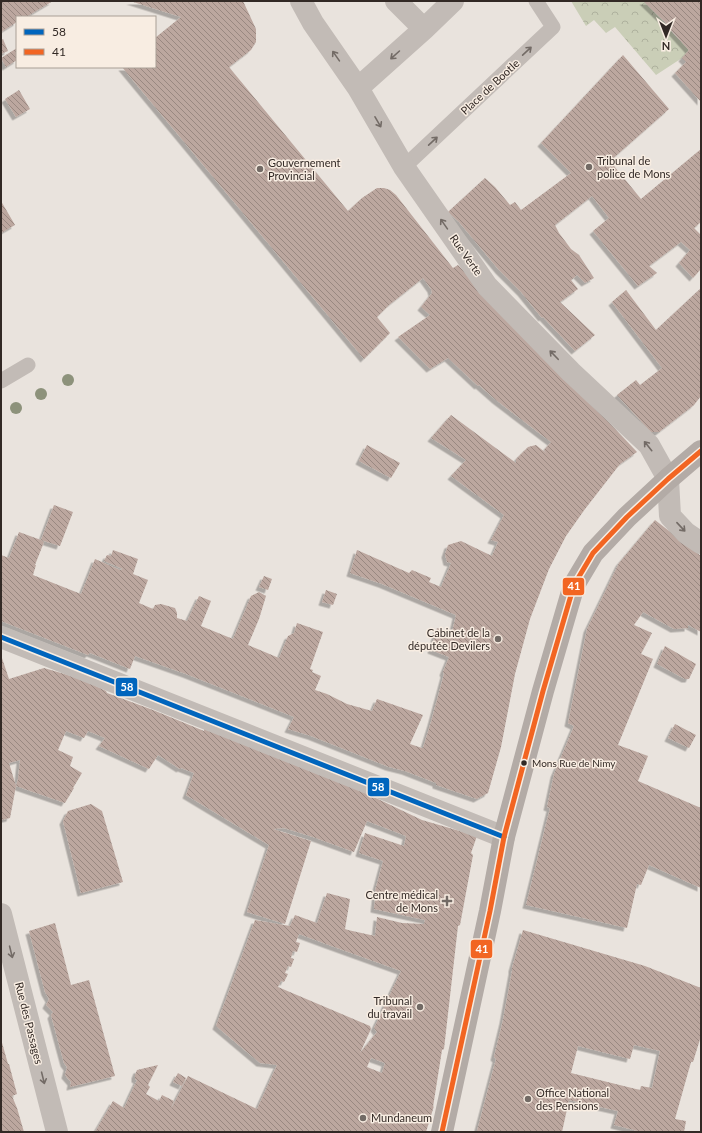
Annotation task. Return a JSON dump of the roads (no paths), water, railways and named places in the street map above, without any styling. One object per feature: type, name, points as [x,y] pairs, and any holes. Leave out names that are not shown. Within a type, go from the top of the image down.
[{"type":"street","name":"Rue Verte","points":[[301,1],[313,23],[358,88],[404,167],[487,286],[571,372],[649,445],[668,479]]},
{"type":"street","points":[[396,1],[424,29]]},
{"type":"street","points":[[358,88],[453,1]]},
{"type":"street","points":[[442,1132],[490,911],[504,837],[542,691],[574,585],[593,552],[627,517],[701,451]]},
{"type":"street","points":[[668,479],[670,516],[686,533],[701,543]]},
{"type":"street","points":[[1,637],[504,837]]},
{"type":"street","name":"Rue des Passages","points":[[1,914],[56,1132]]},
{"type":"lane","name":"Place de Bootle","points":[[404,167],[553,27],[536,1]]},
{"type":"lane","points":[[1,381],[28,365]]},
{"type":"place","name":"Tribunal de police de Mons","points":[[589,167]]},
{"type":"place","name":"Gouvernement Provincial","points":[[260,169]]},
{"type":"place","name":"Cabinet de la députée Devilers","points":[[498,639]]},
{"type":"place","name":"Mons Rue de Nimy","points":[[524,763]]},
{"type":"place","name":"Centre médical de Mons","points":[[447,901]]},
{"type":"place","name":"Tribunal du travail","points":[[420,1007]]},
{"type":"place","name":"Office National des Pensions","points":[[528,1099]]},
{"type":"place","name":"Mundaneum","points":[[363,1118]]}]
